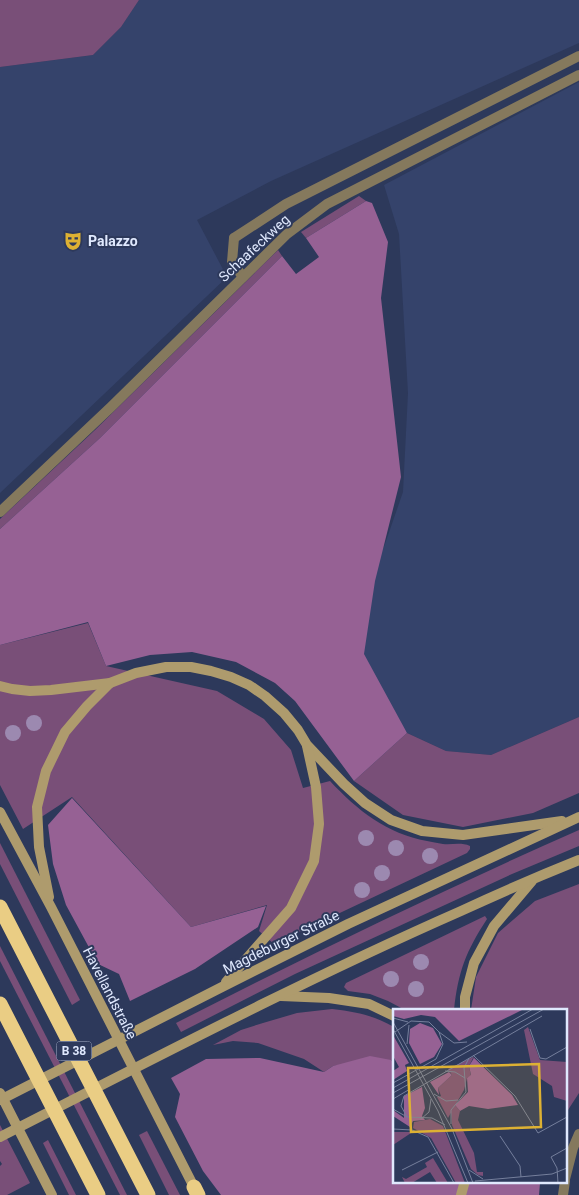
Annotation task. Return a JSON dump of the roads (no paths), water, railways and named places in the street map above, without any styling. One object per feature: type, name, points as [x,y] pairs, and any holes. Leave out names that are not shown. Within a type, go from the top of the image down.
[{"type":"highway","name":"B 38","points":[[0,907],[148,1195]]},
{"type":"highway","points":[[0,1004],[98,1195]]},
{"type":"main road","points":[[0,686],[30,691],[110,683],[136,673],[166,667],[191,667],[211,671],[249,685],[265,696],[284,712],[307,745],[344,784],[365,803],[391,820],[422,830],[463,835],[576,818]]},
{"type":"main road","points":[[51,907],[39,847],[37,807],[46,771],[65,732],[110,683]]},
{"type":"main road","points":[[222,987],[291,908],[314,860],[319,824],[316,787],[307,745]]},
{"type":"main road","name":"Havellandstraße","points":[[0,812],[198,1192]]},
{"type":"main road","name":"Magdeburger Straße","points":[[0,1100],[348,924],[576,818]]},
{"type":"main road","points":[[0,1137],[165,1053],[404,936],[579,860]]},
{"type":"main road","points":[[465,1009],[465,996],[474,962],[494,926],[534,878]]},
{"type":"main road","points":[[280,996],[329,998],[369,1004],[393,1016]]},
{"type":"main road","points":[[0,1092],[52,1195]]},
{"type":"main road","points":[[461,1195],[465,1182]]},
{"type":"street","points":[[243,276],[232,262],[234,238],[286,204],[579,56]]},
{"type":"street","name":"Schaafeckweg","points":[[0,512],[287,234],[326,204],[579,75]]},
{"type":"street","points":[[566,1176],[579,1134]]},
{"type":"street","points":[[563,1195],[565,1182]]},
{"type":"place","name":"Palazzo","points":[[73,241]]}]
